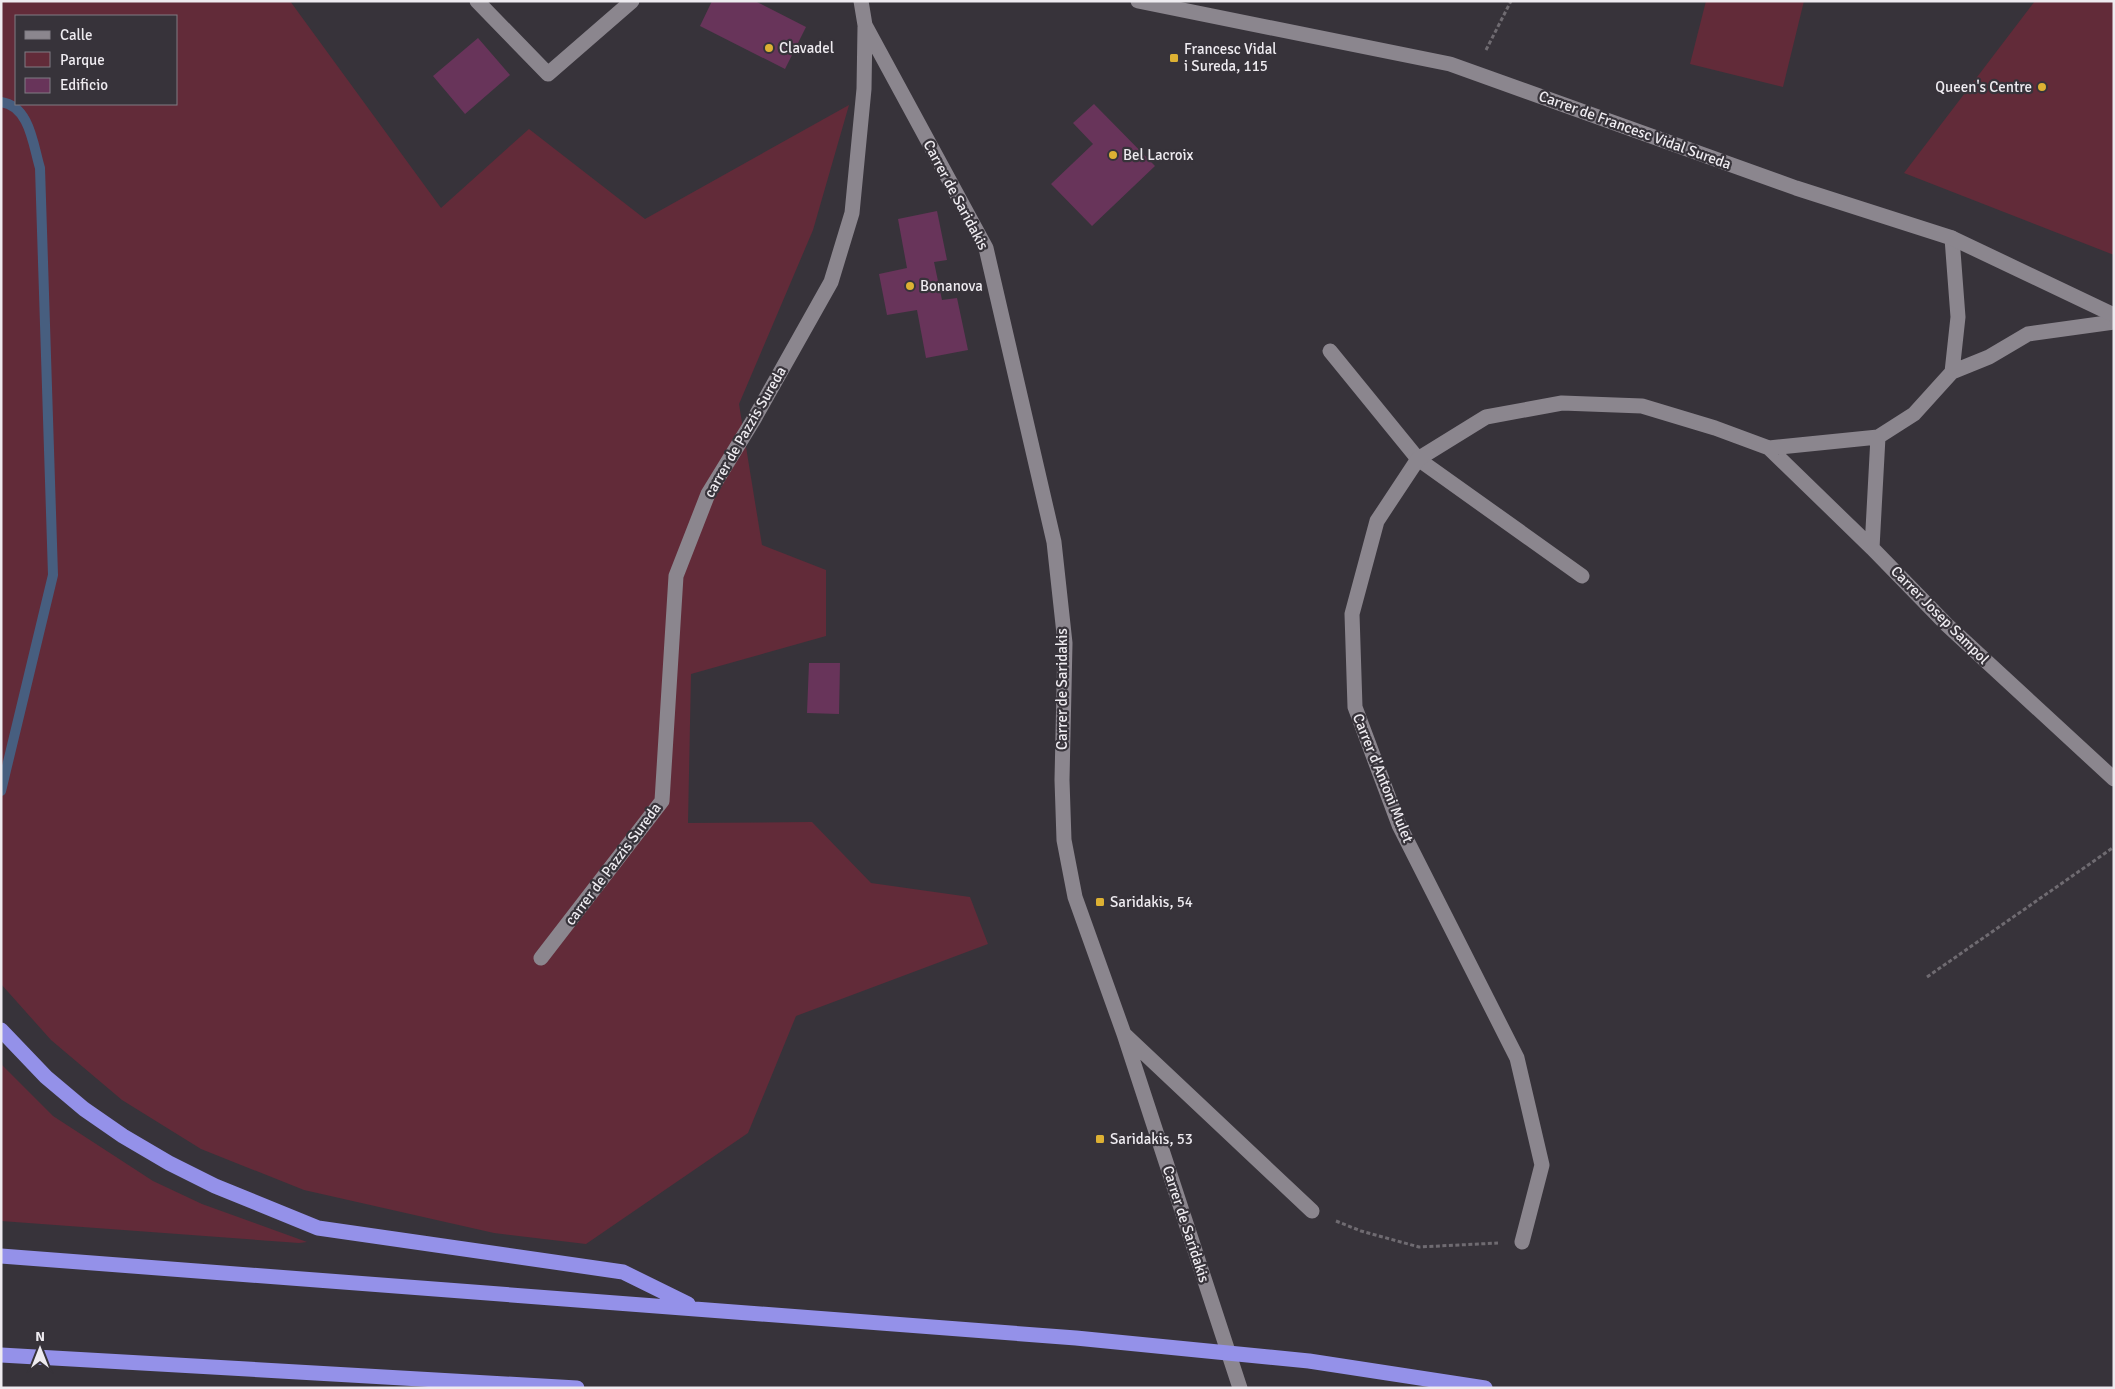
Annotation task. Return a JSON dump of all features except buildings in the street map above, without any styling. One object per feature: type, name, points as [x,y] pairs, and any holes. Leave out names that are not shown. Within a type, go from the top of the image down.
[{"type":"highway","points":[[1,1030],[46,1076],[84,1109],[123,1136],[169,1163],[215,1186],[318,1228],[622,1272],[696,1308]]},
{"type":"highway","points":[[1,1256],[1185,1347],[1309,1360],[1485,1388]]},
{"type":"highway","points":[[1,1355],[577,1388]]},
{"type":"street","points":[[477,1],[548,74],[632,1]]},
{"type":"street","name":"Carrer de Saridakis","points":[[861,1],[865,25],[986,248],[1054,542],[1065,643],[1062,780],[1064,840],[1075,897],[1124,1034],[1240,1388]]},
{"type":"street","name":"Carrer de Francesc Vidal Sureda","points":[[1138,1],[1442,62],[1796,188],[1952,238],[2114,315]]},
{"type":"street","name":"carrer de Pazzis Sureda","points":[[541,958],[662,801],[676,576],[708,494],[754,420],[831,282],[852,213],[864,89],[865,25]]},
{"type":"street","points":[[1952,238],[1958,317],[1952,372]]},
{"type":"street","points":[[1769,448],[1878,437],[1914,414],[1952,372],[1990,357],[2028,334],[2114,322]]},
{"type":"street","points":[[1330,350],[1418,459],[1582,576]]},
{"type":"street","name":"Carrer d'Antoni Mulet","points":[[1522,1242],[1542,1164],[1517,1058],[1399,825],[1354,708],[1352,614],[1377,521],[1418,459],[1486,417],[1562,403],[1642,406],[1715,428],[1769,448]]},
{"type":"street","points":[[1872,548],[1878,437]]},
{"type":"street","name":"Carrer Josep Sampol","points":[[1769,448],[1872,548],[1947,625],[2114,779]]},
{"type":"street","points":[[1124,1034],[1312,1211]]},
{"type":"path","points":[[1474,73],[1511,1]]},
{"type":"path","points":[[1927,976],[2114,847]]},
{"type":"path","points":[[1312,1211],[1361,1231],[1419,1247],[1522,1242]]},
{"type":"green space","points":[[1,1],[290,1],[441,208],[529,129],[645,219],[849,105],[813,230],[739,404],[762,545],[826,570],[826,636],[691,674],[688,823],[812,822],[871,883],[970,897],[988,944],[796,1016],[748,1133],[586,1244],[494,1233],[304,1190],[201,1149],[122,1100],[51,1040],[1,984]]},
{"type":"green space","points":[[1706,1],[1804,1],[1783,87],[1690,64]]},
{"type":"green space","name":"Queen's Centre","points":[[2035,1],[2114,1],[2114,255],[1904,173]]},
{"type":"green space","points":[[1,1064],[53,1116],[153,1181],[202,1204],[307,1242],[299,1243],[1,1221]]},
{"type":"waterway","points":[[1,102],[11,105],[24,119],[29,128],[40,168],[53,575],[1,791]]},
{"type":"place","name":"Clavadel","points":[[769,48]]},
{"type":"place","name":"Francesc Vidal i Sureda, 115","points":[[1174,58]]},
{"type":"place","name":"Queen's Centre","points":[[2042,87]]},
{"type":"place","name":"Bel Lacroix","points":[[1113,155]]},
{"type":"place","name":"Bonanova","points":[[910,286]]},
{"type":"place","name":"Saridakis, 54","points":[[1100,902]]},
{"type":"place","name":"Saridakis, 53","points":[[1100,1139]]}]
